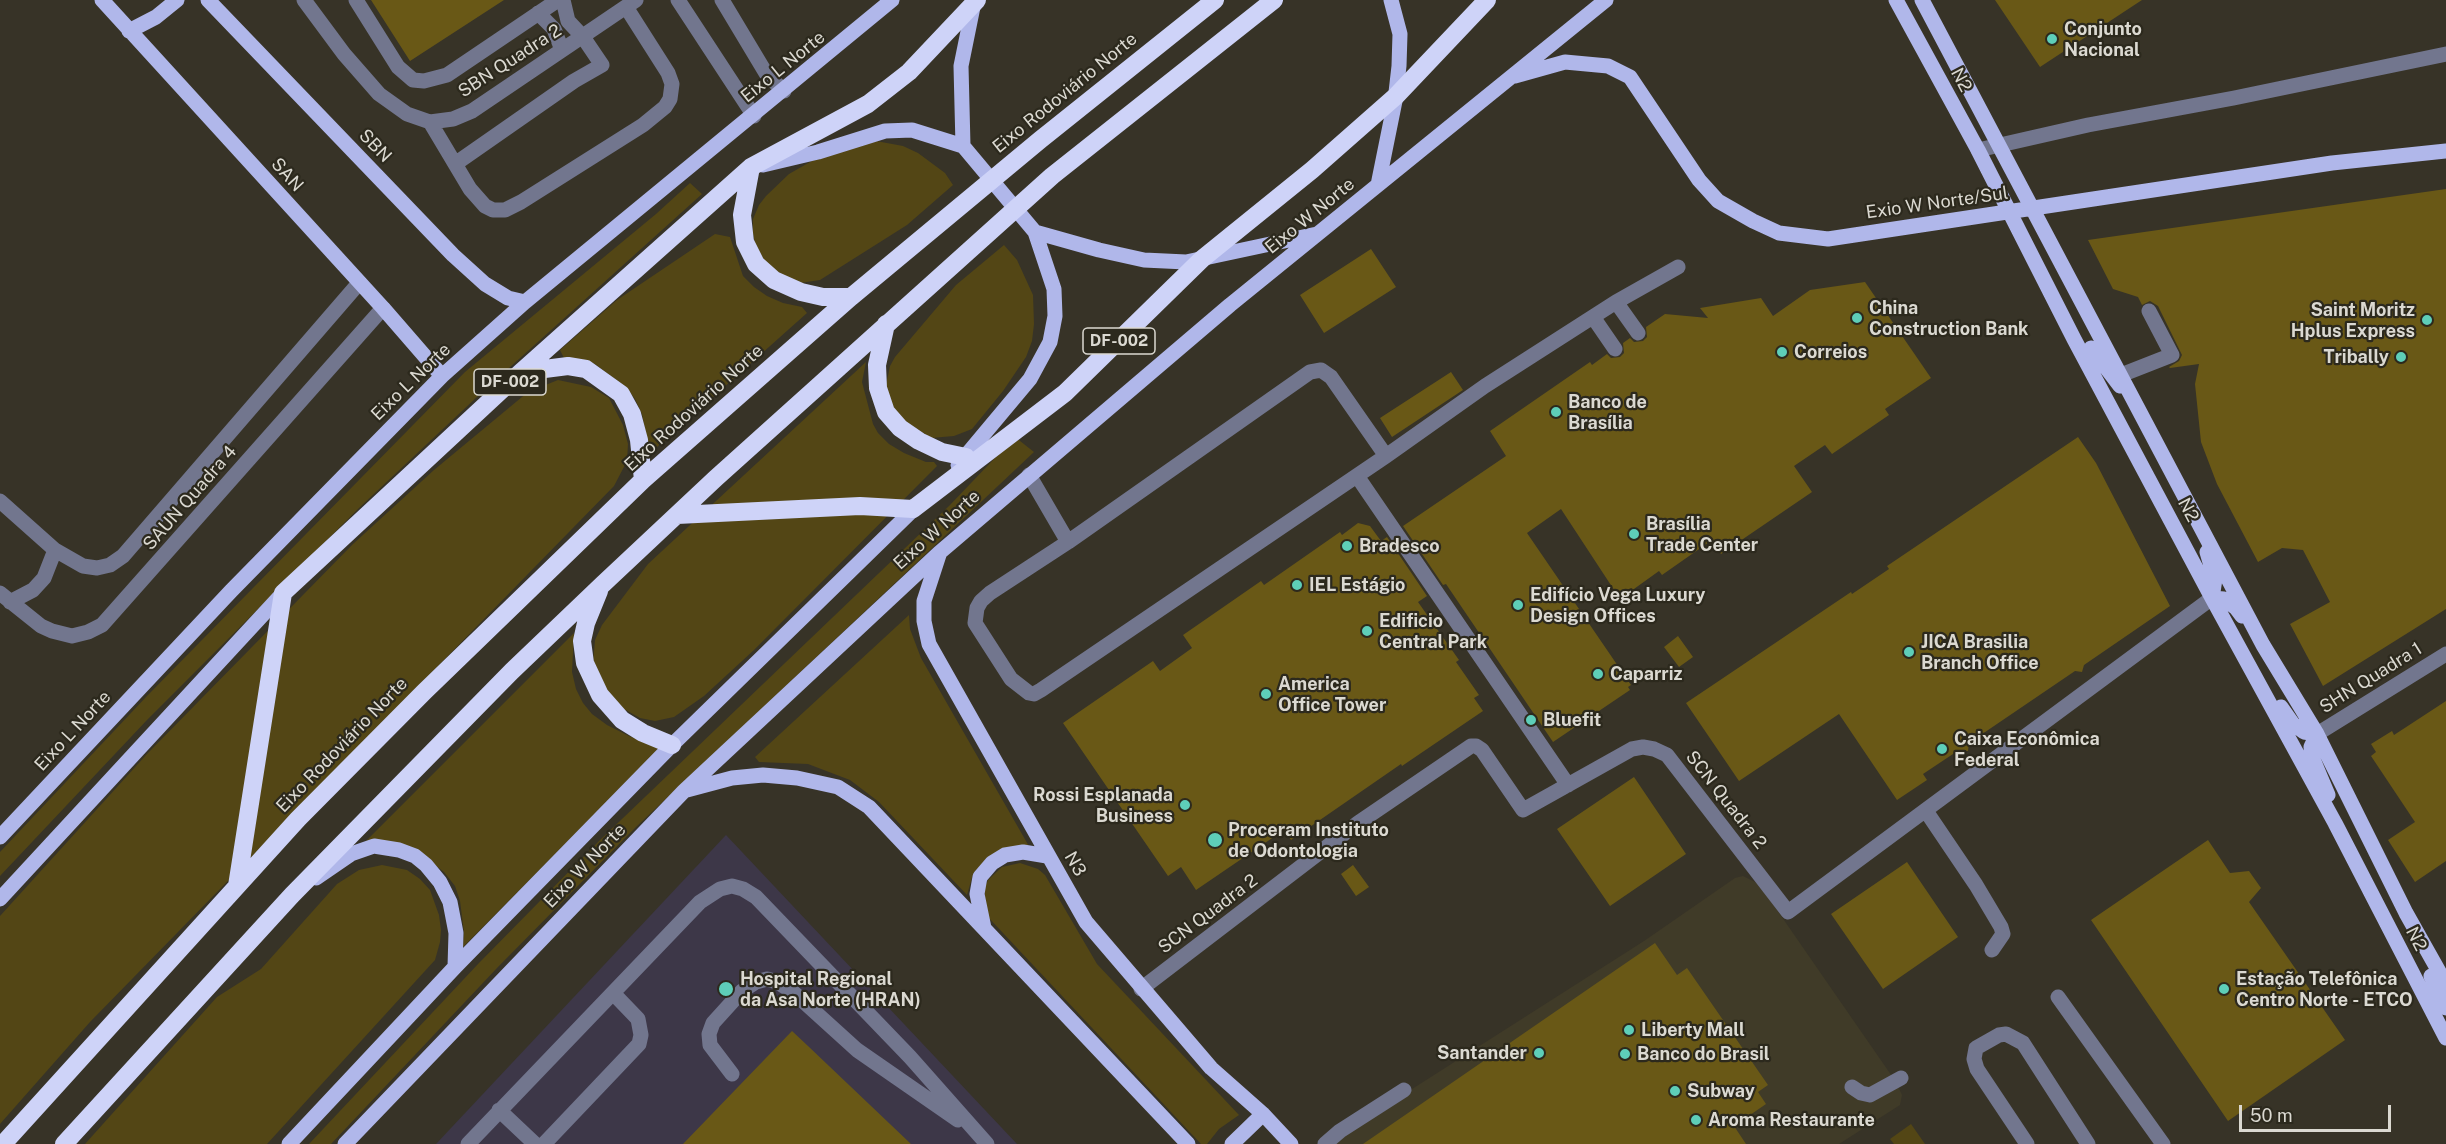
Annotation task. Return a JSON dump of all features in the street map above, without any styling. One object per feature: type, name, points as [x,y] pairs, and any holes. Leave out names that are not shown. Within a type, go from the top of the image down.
[{"type":"highway","name":"Eixo Rodoviário Norte","points":[[3,1144],[298,819],[424,692],[643,480],[851,297],[1040,140],[1215,0]]},
{"type":"highway","points":[[64,1144],[292,894],[512,671],[603,584],[886,324],[1052,176],[1274,0]]},
{"type":"highway","name":"DF-002","points":[[913,509],[1065,393],[1202,259],[1303,177],[1396,96],[1487,0]]},
{"type":"highway","name":"DF-002","points":[[284,593],[520,372],[751,167],[868,104],[909,72],[975,1]]},
{"type":"highway","points":[[751,167],[742,215],[745,242],[756,264],[774,280],[801,292],[823,297],[851,297]]},
{"type":"highway","points":[[886,324],[877,365],[878,388],[886,412],[900,428],[919,441],[942,452],[966,457]]},
{"type":"highway","points":[[520,372],[568,366],[586,369],[621,394],[632,414],[639,440],[643,480]]},
{"type":"highway","points":[[677,515],[860,506],[913,509]]},
{"type":"highway","points":[[603,584],[586,623],[582,641],[585,663],[600,695],[622,720],[643,733],[672,745]]},
{"type":"highway","name":"Eixo Rodoviário Norte","points":[[237,886],[284,593]]},
{"type":"main road","name":"SAN","points":[[102,0],[383,308],[442,376]]},
{"type":"main road","points":[[129,31],[156,17],[177,0]]},
{"type":"main road","name":"SBN","points":[[208,0],[453,255],[484,284],[508,298],[525,302]]},
{"type":"main road","name":"Eixo L Norte","points":[[0,837],[231,591],[442,376],[525,302],[754,116],[892,0]]},
{"type":"main road","points":[[1378,185],[1400,66],[1400,34],[1390,0]]},
{"type":"main road","name":"Eixo W Norte","points":[[345,1144],[684,791],[939,553],[1230,305],[1606,0]]},
{"type":"main road","name":"N2","points":[[1896,0],[1978,150],[2074,339],[2081,340],[2088,345],[2100,360],[2121,375],[2263,645],[2317,734],[2406,913],[2446,984]]},
{"type":"main road","name":"N2","points":[[1922,0],[1997,146],[2212,598],[2445,1028]]},
{"type":"main road","points":[[968,152],[961,66],[975,1]]},
{"type":"main road","name":"Exio W Norte/Sul","points":[[1507,78],[1565,62],[1608,66],[1630,77],[1705,187],[1718,201],[1779,233],[1828,239],[2332,163],[2446,152]]},
{"type":"main road","points":[[751,167],[818,152],[885,131],[912,130],[968,152],[1034,230],[1099,250],[1144,260],[1185,262],[1320,233]]},
{"type":"main road","name":"Eixo W Norte","points":[[289,1144],[455,967],[672,745],[966,457],[1030,379],[1050,342],[1055,316],[1053,289],[1034,230]]},
{"type":"main road","points":[[2100,360],[2135,404]]},
{"type":"main road","points":[[2200,523],[2215,579],[2212,598],[2224,599],[2235,608],[2263,645]]},
{"type":"main road","name":"N3","points":[[939,553],[924,601],[924,621],[929,644],[1086,922],[1211,1068],[1263,1114],[1291,1144]]},
{"type":"main road","points":[[0,899],[284,593]]},
{"type":"main road","points":[[2257,681],[2276,698],[2293,724],[2304,732],[2317,734],[2311,747],[2312,757],[2327,789],[2334,824]]},
{"type":"main road","points":[[684,791],[732,778],[763,775],[797,778],[838,787],[869,807],[1188,1144]]},
{"type":"main road","points":[[292,894],[351,854],[374,846],[399,850],[415,856],[440,882],[450,902],[456,933],[455,967]]},
{"type":"main road","points":[[984,930],[977,894],[980,878],[992,863],[1005,855],[1023,852],[1047,856]]},
{"type":"main road","points":[[2406,913],[2418,949],[2446,1008]]},
{"type":"main road","points":[[1232,1144],[1263,1114]]},
{"type":"street","points":[[304,0],[344,54],[379,94],[406,114],[430,122],[470,189],[485,206],[493,210],[505,210],[616,143],[665,107],[672,90],[668,74],[631,3]]},
{"type":"street","name":"SBN Quadra 2","points":[[356,0],[398,67],[413,80],[423,81],[447,75],[558,0]]},
{"type":"street","points":[[455,164],[574,81],[602,65],[583,37],[568,21],[563,0]]},
{"type":"street","points":[[678,0],[754,116]]},
{"type":"street","points":[[722,0],[767,75],[784,91]]},
{"type":"street","name":"SBN Quadra 2","points":[[430,122],[453,119],[472,111],[631,3]]},
{"type":"street","points":[[538,14],[554,29],[562,50]]},
{"type":"street","points":[[1978,150],[2088,125],[2234,98],[2446,54]]},
{"type":"street","points":[[1386,456],[1331,377],[1321,370],[1310,372],[1068,542],[990,593],[981,601],[974,617],[975,623],[1011,679],[1029,693],[1034,694],[1357,476],[1386,456],[1485,386],[1616,302],[1678,267]]},
{"type":"street","name":"SAUN Quadra 4","points":[[0,501],[55,550],[83,566],[97,568],[110,566],[123,556],[359,283]]},
{"type":"street","points":[[1616,302],[1638,333]]},
{"type":"street","name":"SAUN Quadra 4","points":[[5,598],[41,626],[52,631],[72,636],[88,633],[102,625],[383,308]]},
{"type":"street","points":[[2121,375],[2172,355],[2149,311]]},
{"type":"street","points":[[1593,317],[1615,349]]},
{"type":"street","points":[[1029,475],[1068,542]]},
{"type":"street","points":[[1357,476],[1568,785]]},
{"type":"street","points":[[5,598],[33,590],[44,578],[55,550]]},
{"type":"street","name":"SCN Quadra 2","points":[[1141,989],[1358,824],[1465,748],[1476,746],[1482,750],[1523,810],[1632,749],[1643,747],[1667,755],[1788,912],[2212,598]]},
{"type":"street","name":"SHN Quadra 1","points":[[2317,734],[2446,654]]},
{"type":"street","points":[[1926,811],[1976,885],[2001,927],[2003,934],[1992,950]]},
{"type":"street","points":[[468,1144],[700,902],[720,889],[732,886],[743,889],[756,897],[909,1057],[982,1139]]},
{"type":"street","points":[[732,1074],[710,1044],[709,1034],[713,1023],[742,991],[756,982],[767,979],[793,992],[857,1050],[982,1139]]},
{"type":"street","points":[[544,1144],[639,1044],[641,1027],[638,1019],[613,993]]},
{"type":"street","points":[[2058,997],[2163,1144]]},
{"type":"street","points":[[2027,1144],[1977,1069],[1974,1059],[1976,1048],[1999,1035],[2006,1034],[2023,1043],[2088,1144]]},
{"type":"street","points":[[893,1075],[909,1057]]},
{"type":"street","points":[[1852,1087],[1861,1093],[1870,1095],[1901,1078]]},
{"type":"street","points":[[1325,1144],[1340,1131],[1404,1090]]},
{"type":"street","points":[[500,1110],[535,1144]]},
{"type":"shaded area","points":[[876,141],[903,146],[918,153],[945,173],[953,185],[907,225],[820,280],[800,283],[768,268],[755,244],[753,233],[753,219],[766,196],[789,174],[810,162],[846,145]]},
{"type":"shaded area","points":[[690,183],[702,194],[478,396],[359,508],[147,720],[0,876],[0,852],[146,697],[465,372],[656,214]]},
{"type":"shaded area","points":[[715,234],[730,237],[743,276],[754,287],[783,303],[802,307],[807,313],[657,447],[648,444],[642,414],[627,388],[595,364],[585,360],[565,360],[560,350],[617,300]]},
{"type":"shaded area","points":[[1004,245],[1017,260],[1033,295],[1034,324],[1032,341],[1026,357],[1003,391],[972,429],[954,436],[931,438],[893,413],[886,385],[890,366],[895,357],[956,285]]},
{"type":"shaded area","points":[[866,362],[862,382],[873,424],[878,433],[889,444],[904,453],[926,462],[934,462],[937,466],[754,650],[704,696],[674,717],[655,721],[640,718],[624,709],[609,695],[593,664],[595,640],[602,625],[648,564]]},
{"type":"shaded area","points":[[558,380],[591,387],[609,398],[623,425],[628,444],[627,461],[614,486],[90,1022],[0,1124],[0,916],[147,754],[353,544],[434,470],[528,392]]},
{"type":"shaded area","points":[[1015,437],[1034,452],[636,827],[497,968],[331,1144],[309,1144],[478,964],[599,841],[949,506]]},
{"type":"shaded area","points":[[909,615],[910,629],[921,658],[1030,848],[988,857],[973,874],[967,895],[879,802],[850,780],[808,764],[759,762],[755,757]]},
{"type":"shaded area","points":[[574,633],[572,672],[576,689],[583,703],[592,714],[607,725],[631,737],[664,744],[463,947],[464,932],[460,901],[455,886],[444,872],[417,851],[363,844]]},
{"type":"shaded area","name":"Hospital Regional da Asa Norte (HRAN)","points":[[726,835],[1017,1144],[436,1144]]},
{"type":"shaded area","points":[[1020,863],[1038,869],[1045,875],[1097,964],[1239,1115],[1219,1129],[1207,1144],[1201,1144],[987,916],[984,889],[988,880],[1002,867]]},
{"type":"shaded area","points":[[382,865],[407,870],[430,890],[439,915],[441,930],[435,960],[267,1144],[85,1144],[217,997],[261,969],[337,884],[359,870]]},
{"type":"shaded area","points":[[1743,876],[1759,884],[1896,1082],[1902,1095],[1900,1105],[1839,1144],[1332,1144],[1351,1128],[1644,941],[1735,878]]},
{"type":"shaded area","points":[[1911,1124],[1925,1144],[1894,1144],[1890,1139]]},
{"type":"building","points":[[371,0],[504,0],[410,61]]},
{"type":"building","name":"Conjunto Nacional","points":[[1995,0],[2142,0],[2040,67]]},
{"type":"building","points":[[2446,189],[2446,609],[2323,686],[2290,624],[2330,602],[2303,550],[2282,548],[2258,562],[2217,484],[2201,442],[2195,384],[2199,364],[2169,367],[2179,361],[2182,355],[2158,306],[2150,301],[2142,305],[2138,297],[2113,289],[2088,240]]},
{"type":"building","points":[[1371,249],[1396,287],[1324,333],[1300,295]]},
{"type":"building","points":[[1865,282],[1931,378],[1885,409],[1889,415],[1832,454],[1825,445],[1794,466],[1812,492],[1721,554],[1712,540],[1662,575],[1659,571],[1620,599],[1561,509],[1527,533],[1631,685],[1628,687],[1630,690],[1553,742],[1446,584],[1443,585],[1403,526],[1506,456],[1490,431],[1590,362],[1592,365],[1607,354],[1611,358],[1620,357],[1624,353],[1623,343],[1630,338],[1634,342],[1643,341],[1647,337],[1646,327],[1665,314],[1708,318],[1700,308],[1761,298],[1773,316],[1810,290]]},
{"type":"building","points":[[1451,372],[1463,390],[1392,437],[1380,418]]},
{"type":"building","points":[[2078,437],[2096,463],[2170,606],[2084,665],[2082,672],[2075,671],[1969,743],[1968,751],[1959,750],[1923,774],[1927,780],[1897,800],[1839,714],[1739,781],[1686,703],[1889,569],[1887,566]]},
{"type":"building","points":[[1358,523],[1370,526],[1381,541],[1387,537],[1427,596],[1418,602],[1459,660],[1456,662],[1479,695],[1474,698],[1483,711],[1291,840],[1284,830],[1196,890],[1181,867],[1168,876],[1063,723],[1153,661],[1160,671],[1192,648],[1183,635],[1261,581],[1264,585],[1340,532],[1342,535]]},
{"type":"building","points":[[1678,636],[1693,657],[1679,667],[1664,647]]},
{"type":"building","points":[[2446,701],[2446,861],[2415,882],[2388,840],[2415,822],[2371,756],[2376,752],[2371,744],[2392,731],[2394,735]]},
{"type":"building","points":[[1634,777],[1686,854],[1610,906],[1557,829]]},
{"type":"building","name":"Estação Telefônica Centro Norte - ETCO","points":[[2208,840],[2230,873],[2249,871],[2261,888],[2249,902],[2345,1040],[2228,1121],[2091,920]]},
{"type":"building","points":[[1907,862],[1958,937],[1883,989],[1831,914]]},
{"type":"building","points":[[1353,865],[1369,887],[1356,896],[1341,874]]},
{"type":"building","name":"Liberty Mall","points":[[1655,943],[1677,975],[1687,968],[1768,1085],[1758,1092],[1766,1104],[1734,1126],[1746,1144],[1363,1144]]},
{"type":"building","points":[[792,1031],[808,1046],[911,1144],[683,1144]]},
{"type":"place","name":"Conjunto Nacional","points":[[2052,39]]},
{"type":"place","name":"China Construction Bank","points":[[1857,318]]},
{"type":"place","name":"Saint Moritz Hplus Express","points":[[2427,320]]},
{"type":"place","name":"Correios","points":[[1782,352]]},
{"type":"place","name":"Tribally","points":[[2401,357]]},
{"type":"place","name":"Banco de Brasília","points":[[1556,412]]},
{"type":"place","name":"Brasília Trade Center","points":[[1634,534]]},
{"type":"place","name":"Bradesco","points":[[1347,546]]},
{"type":"place","name":"IEL Estágio","points":[[1297,585]]},
{"type":"place","name":"Edifício Vega Luxury Design Offices","points":[[1518,605]]},
{"type":"place","name":"Edificio Central Park","points":[[1367,631]]},
{"type":"place","name":"JICA Brasilia Branch Office","points":[[1909,652]]},
{"type":"place","name":"Caparriz","points":[[1598,674]]},
{"type":"place","name":"America Office Tower","points":[[1266,694]]},
{"type":"place","name":"Bluefit","points":[[1531,720]]},
{"type":"place","name":"Caixa Econômica Federal","points":[[1942,749]]},
{"type":"place","name":"Rossi Esplanada Business","points":[[1185,805]]},
{"type":"place","name":"Proceram Instituto de Odontologia","points":[[1215,840]]},
{"type":"place","name":"Hospital Regional da Asa Norte (HRAN)","points":[[726,989]]},
{"type":"place","name":"Estação Telefônica Centro Norte - ETCO","points":[[2224,989]]},
{"type":"place","name":"Liberty Mall","points":[[1629,1030]]},
{"type":"place","name":"Santander","points":[[1539,1053]]},
{"type":"place","name":"Banco do Brasil","points":[[1625,1054]]},
{"type":"place","name":"Subway","points":[[1675,1091]]},
{"type":"place","name":"Aroma Restaurante","points":[[1696,1120]]}]
